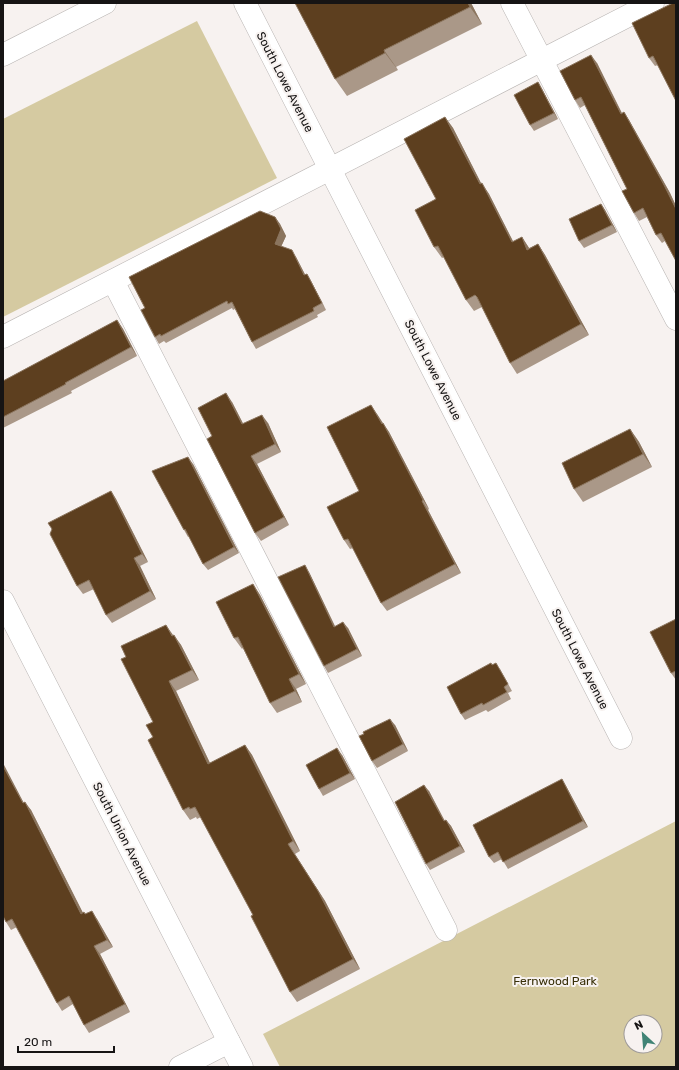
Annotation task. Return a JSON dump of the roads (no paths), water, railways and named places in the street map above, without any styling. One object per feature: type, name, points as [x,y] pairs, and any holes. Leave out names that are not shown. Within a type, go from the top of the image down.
[{"type":"street","points":[[3,54],[104,3]]},
{"type":"street","name":"South Lowe Avenue","points":[[245,3],[621,738]]},
{"type":"street","points":[[512,3],[676,319]]},
{"type":"street","points":[[3,337],[653,3]]},
{"type":"street","points":[[113,281],[446,930]]},
{"type":"street","name":"South Union Avenue","points":[[3,601],[242,1067]]},
{"type":"street","points":[[180,1067],[229,1042]]},
{"type":"park label","name":"Fernwood Park","points":[[555,981]]}]
